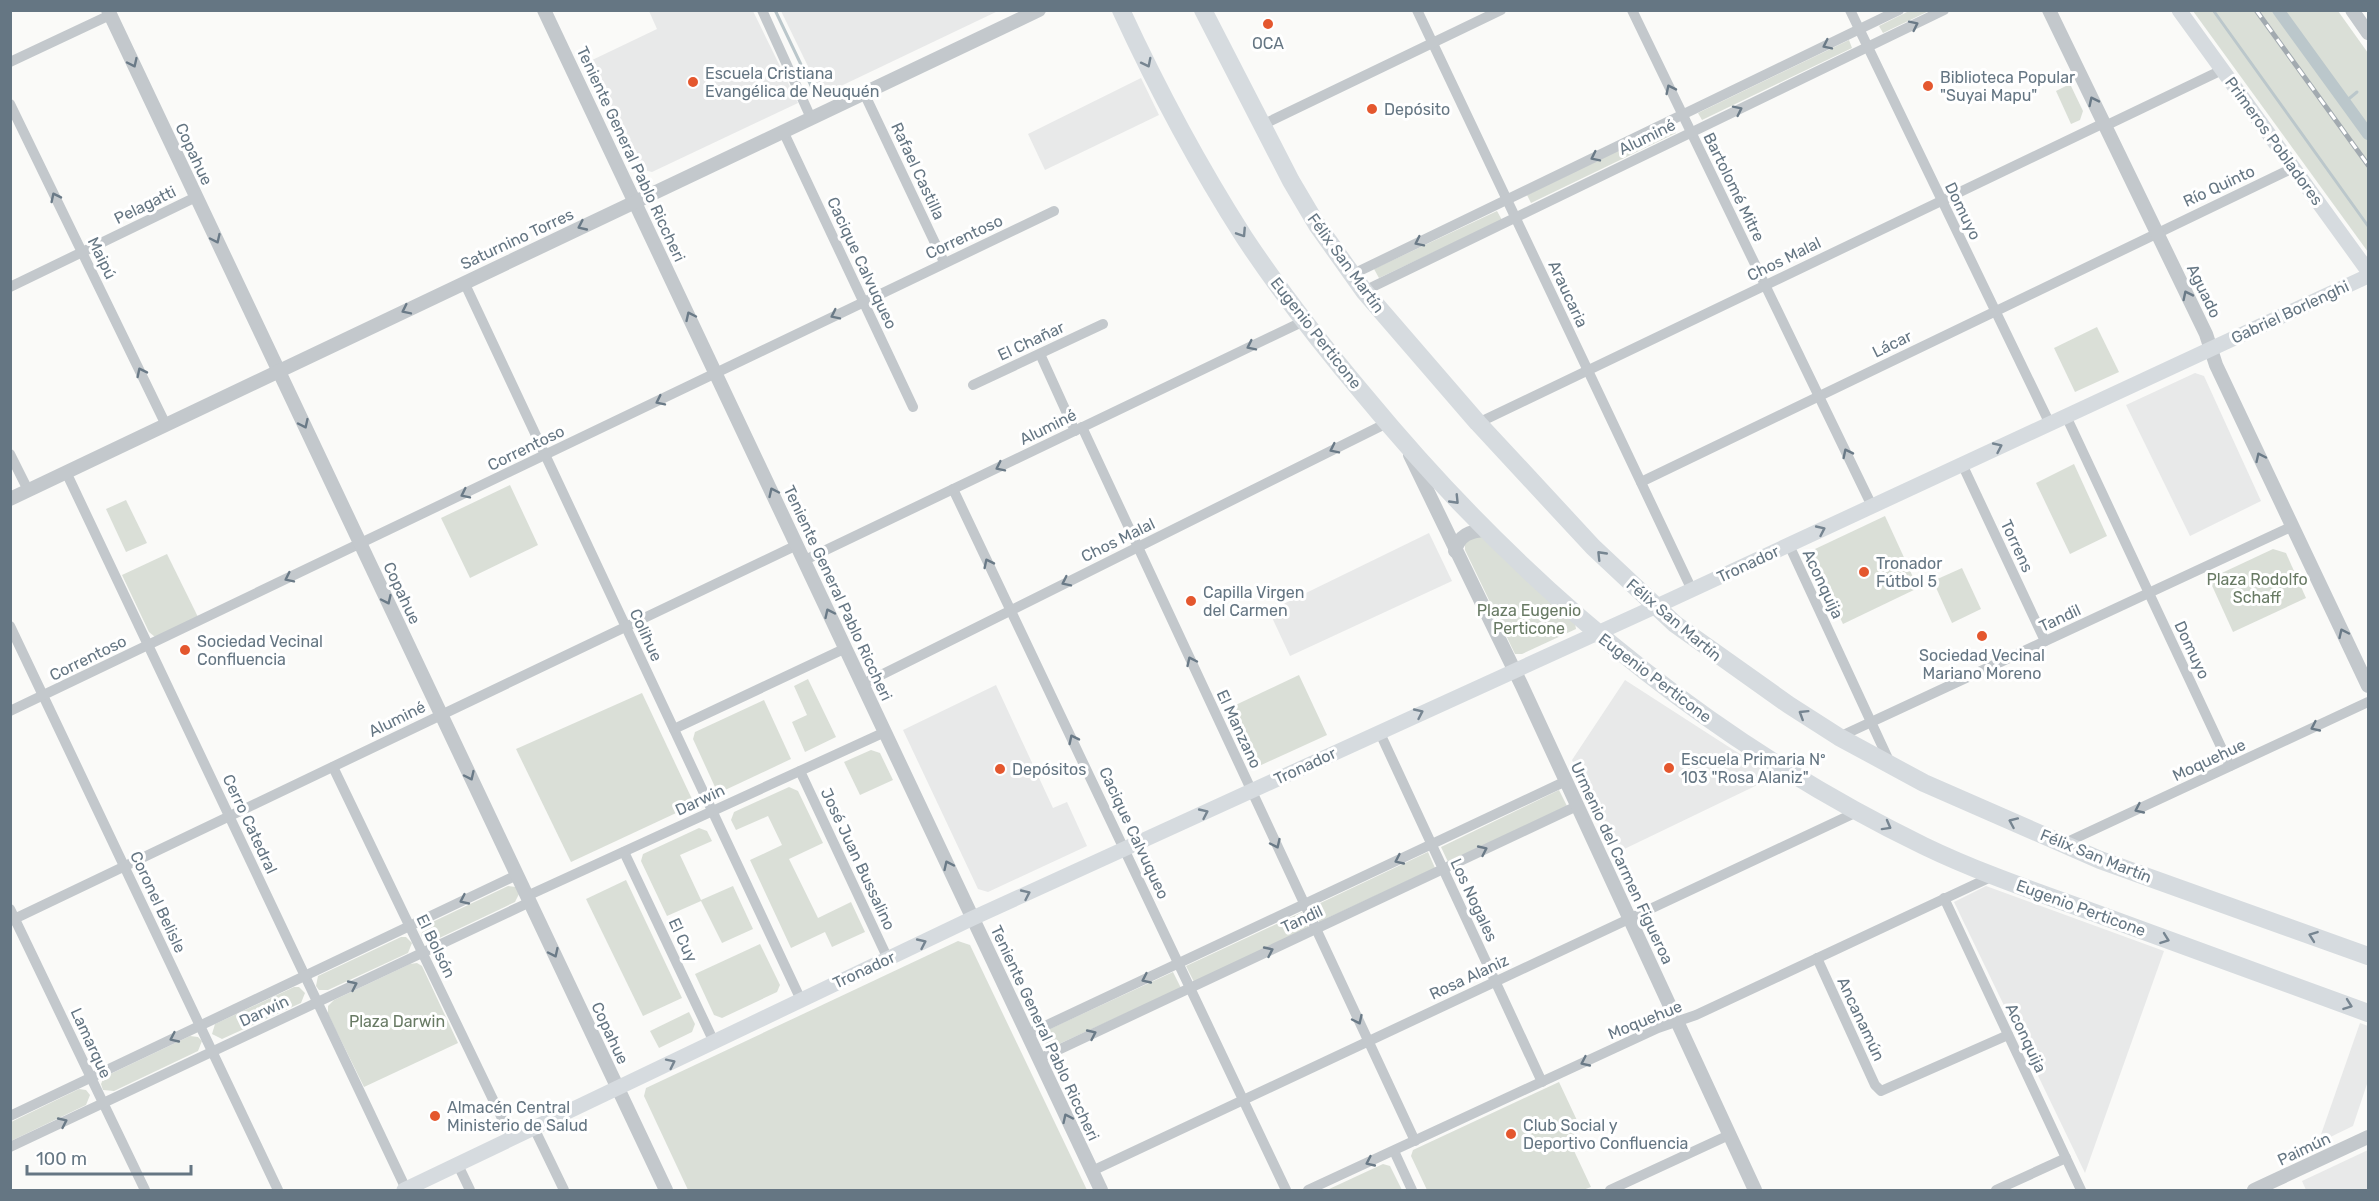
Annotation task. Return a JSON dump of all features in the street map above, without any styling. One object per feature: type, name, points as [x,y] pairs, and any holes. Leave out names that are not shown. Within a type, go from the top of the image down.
[{"type":"highway","name":"Eugenio Perticone","points":[[1121,10],[1178,124],[1220,198],[1268,272],[1304,321],[1406,445],[1485,530],[1594,633],[1686,703],[1859,811],[1921,845],[1993,876],[2368,1013]]},
{"type":"highway","name":"Félix San Martín","points":[[1203,10],[1303,203],[1351,275],[1478,423],[1593,547],[1654,607],[1730,665],[1839,737],[1892,766],[2106,862],[2368,956]]},
{"type":"main road","name":"Primeros Pobladores","points":[[2179,10],[2368,271]]},
{"type":"main road","name":"Gabriel Borlenghi","points":[[2211,349],[2368,276]]},
{"type":"main road","name":"Tronador","points":[[405,1190],[973,918],[1692,590],[2211,349]]},
{"type":"street","name":"Teniente General Pablo Riccheri","points":[[544,10],[1101,1191]]},
{"type":"street","points":[[762,10],[812,118]]},
{"type":"street","name":"Saturnino Torres","points":[[10,499],[1039,10]]},
{"type":"street","name":"Araucaria","points":[[1417,10],[1692,590]]},
{"type":"street","points":[[1262,125],[1502,10]]},
{"type":"street","name":"Bartolomé Mitre","points":[[1632,10],[1872,506]]},
{"type":"street","name":"Domuyo","points":[[1850,10],[2050,424]]},
{"type":"street","name":"Aluminé","points":[[1351,275],[1899,10]]},
{"type":"street","name":"Aluminé","points":[[1364,291],[1944,10]]},
{"type":"street","name":"Aguado","points":[[2049,10],[2157,232],[2368,686]]},
{"type":"street","points":[[2352,10],[2368,33]]},
{"type":"street","points":[[10,62],[109,13]]},
{"type":"street","name":"Copahue","points":[[109,13],[666,1191]]},
{"type":"street","name":"Chos Malal","points":[[1478,423],[2222,70]]},
{"type":"street","name":"Rafael Castilla","points":[[864,93],[944,262]]},
{"type":"street","name":"Maipú","points":[[10,104],[166,424]]},
{"type":"street","name":"Cacique Calvuqueo","points":[[783,131],[914,407]]},
{"type":"street","name":"Río Quinto","points":[[2157,232],[2293,168]]},
{"type":"street","name":"Pelagatti","points":[[10,287],[196,197]]},
{"type":"street","name":"Correntoso","points":[[10,711],[1054,211]]},
{"type":"street","name":"Lácar","points":[[1641,482],[2157,232]]},
{"type":"street","name":"Colihue","points":[[464,282],[801,1000]]},
{"type":"street","name":"Aluminé","points":[[805,560],[1304,321]]},
{"type":"street","name":"El Chañar","points":[[973,385],[1103,324]]},
{"type":"street","name":"El Manzano","points":[[1040,354],[1138,547],[1414,1141]]},
{"type":"street","name":"Domuyo","points":[[2066,416],[2230,766]]},
{"type":"street","name":"Chos Malal","points":[[863,684],[1387,423]]},
{"type":"street","name":"Urmenio del Carmen Figueroa","points":[[1406,445],[1566,781],[1755,1191]]},
{"type":"street","points":[[10,454],[28,490]]},
{"type":"street","name":"Torrens","points":[[1962,464],[2045,641]]},
{"type":"street","name":"Cerro Catedral","points":[[66,472],[405,1190]]},
{"type":"street","name":"Cacique Calvuqueo","points":[[953,489],[1286,1191]]},
{"type":"street","name":"Tandil","points":[[1839,737],[2293,526]]},
{"type":"street","points":[[1455,551],[1458,541],[1465,535],[1485,530]]},
{"type":"street","name":"Aluminé","points":[[12,916],[124,866],[797,545]]},
{"type":"street","name":"Aconquija","points":[[1789,545],[1892,766]]},
{"type":"street","name":"Coronel Belisle","points":[[10,626],[278,1191]]},
{"type":"street","points":[[674,729],[846,648]]},
{"type":"street","name":"Moquehue","points":[[2063,844],[2368,702]]},
{"type":"street","name":"Los Nogales","points":[[1379,731],[1542,1082]]},
{"type":"street","name":"Darwin","points":[[10,1147],[423,952],[624,852],[885,732]]},
{"type":"street","name":"El Bolsón","points":[[333,767],[512,1138]]},
{"type":"street","name":"José Juan Bussalino","points":[[800,771],[888,959]]},
{"type":"street","name":"Tandil","points":[[1028,1034],[1566,781]]},
{"type":"street","name":"Tandil","points":[[1039,1059],[1577,806]]},
{"type":"street","name":"Rosa Alaniz","points":[[1092,1171],[1859,811]]},
{"type":"street","name":"El Cuy","points":[[624,852],[714,1042]]},
{"type":"street","name":"Darwin","points":[[10,1116],[517,875]]},
{"type":"street","name":"Moquehue","points":[[1308,1191],[1993,876]]},
{"type":"street","name":"Aconquija","points":[[1944,898],[2081,1191]]},
{"type":"street","name":"Lamarque","points":[[12,916],[144,1191]]},
{"type":"street","name":"Ancanamún","points":[[1817,958],[1875,1085],[1881,1091],[2008,1035]]},
{"type":"street","points":[[534,1128],[564,1191]]},
{"type":"street","points":[[1613,1190],[1729,1135]]},
{"type":"street","name":"Paimún","points":[[2254,1191],[2368,1137]]},
{"type":"street","points":[[1394,1151],[1412,1191]]},
{"type":"street","points":[[1996,1191],[2066,1158]]},
{"type":"street","points":[[458,1165],[470,1191]]},
{"type":"shaded area","name":"Escuela Cristiana Evangélica de Neuquén","points":[[649,11],[753,11],[798,103],[652,172],[640,169],[588,62],[657,29]]},
{"type":"shaded area","points":[[781,11],[998,11],[822,95]]},
{"type":"shaded area","points":[[1141,78],[1159,115],[1045,170],[1028,134]]},
{"type":"shaded area","points":[[2195,373],[2204,376],[2261,501],[2190,536],[2126,405]]},
{"type":"shaded area","points":[[1429,533],[1452,581],[1290,656],[1269,611]]},
{"type":"shaded area","name":"Escuela Primaria Nº 103 \"Rosa Alaniz\"","points":[[1625,680],[1776,776],[1616,853],[1572,760]]},
{"type":"shaded area","points":[[996,685],[1053,808],[1067,802],[1087,846],[988,892],[978,889],[903,730]]},
{"type":"shaded area","points":[[1986,886],[2164,951],[2085,1173],[1954,902]]},
{"type":"shaded area","points":[[2360,1023],[2368,1026],[2368,1081],[2353,1126],[2318,1143]]},
{"type":"shaded area","points":[[2368,1150],[2368,1190],[2306,1190],[2302,1181]]},
{"type":"green space","points":[[1911,10],[1929,11],[1883,33],[1879,26]]},
{"type":"green space","points":[[2193,11],[2338,11],[2368,53],[2368,252]]},
{"type":"green space","points":[[1849,40],[1852,48],[1702,120],[1698,113]]},
{"type":"green space","points":[[2070,84],[2083,111],[2080,120],[2071,124],[2056,91]]},
{"type":"green space","points":[[1672,124],[1676,133],[1531,203],[1527,195]]},
{"type":"green space","points":[[1497,211],[1502,220],[1379,278],[1374,269]]},
{"type":"green space","points":[[2097,327],[2119,372],[2075,392],[2054,348]]},
{"type":"green space","points":[[2074,464],[2107,536],[2070,554],[2036,483]]},
{"type":"green space","points":[[510,485],[538,545],[470,578],[441,518]]},
{"type":"green space","points":[[126,500],[147,543],[126,552],[106,509]]},
{"type":"green space","name":"Tronador Fútbol 5","points":[[1885,516],[1918,588],[1843,624],[1811,556],[1815,549]]},
{"type":"green space","name":"Plaza Eugenio Perticone","points":[[1482,536],[1575,623],[1576,629],[1522,654],[1515,654],[1465,550],[1465,544],[1471,537]]},
{"type":"green space","name":"Plaza Rodolfo Schaff","points":[[2273,549],[2286,553],[2306,598],[2233,632],[2209,579]]},
{"type":"green space","points":[[167,554],[198,617],[155,637],[149,632],[122,575]]},
{"type":"green space","points":[[1962,568],[1981,609],[1952,623],[1933,581]]},
{"type":"green space","points":[[1299,675],[1327,735],[1259,766],[1250,763],[1225,710]]},
{"type":"green space","points":[[808,679],[836,737],[805,752],[792,722],[807,715],[794,686]]},
{"type":"green space","points":[[642,693],[692,799],[689,807],[571,862],[516,749]]},
{"type":"green space","points":[[764,700],[791,759],[723,791],[715,787],[693,739],[695,732]]},
{"type":"green space","points":[[871,750],[880,753],[893,780],[860,795],[844,762]]},
{"type":"green space","points":[[789,787],[798,791],[823,843],[789,859],[818,918],[851,902],[865,932],[832,947],[825,932],[791,948],[750,860],[782,845],[768,816],[736,830],[731,820],[734,812]]},
{"type":"green space","points":[[1559,790],[1567,806],[1448,862],[1441,847]]},
{"type":"green space","points":[[699,828],[707,831],[712,841],[680,855],[701,900],[733,886],[753,929],[722,943],[701,901],[667,916],[641,861],[643,854]]},
{"type":"green space","points":[[1428,852],[1435,868],[1319,922],[1312,907]]},
{"type":"green space","points":[[626,880],[682,998],[643,1016],[586,899]]},
{"type":"green space","points":[[508,886],[516,887],[519,894],[515,902],[431,942],[421,936],[424,926]]},
{"type":"green space","points":[[1302,912],[1309,928],[1194,982],[1186,966]]},
{"type":"green space","points":[[401,937],[406,937],[412,943],[408,953],[328,990],[319,990],[316,986],[318,976]]},
{"type":"green space","points":[[958,941],[970,945],[1087,1190],[688,1190],[644,1096],[646,1088]]},
{"type":"green space","points":[[760,944],[780,985],[777,992],[722,1018],[714,1015],[695,974]]},
{"type":"green space","name":"Plaza Darwin","points":[[417,963],[422,966],[458,1043],[364,1087],[328,1014],[328,1006],[334,1000],[410,964]]},
{"type":"green space","points":[[1173,972],[1181,988],[1048,1049],[1041,1033]]},
{"type":"green space","points":[[294,987],[299,987],[305,993],[301,1003],[222,1039],[212,1034],[215,1024]]},
{"type":"green space","points":[[689,1012],[695,1024],[692,1032],[659,1048],[650,1031]]},
{"type":"green space","points":[[190,1036],[198,1037],[202,1041],[198,1051],[114,1091],[103,1090],[101,1084],[104,1077]]},
{"type":"green space","name":"Club Social y Deportivo Confluencia","points":[[1559,1082],[1582,1131],[1568,1138],[1591,1187],[1583,1190],[1427,1190],[1411,1156],[1413,1150]]},
{"type":"green space","points":[[79,1089],[86,1090],[90,1095],[86,1105],[11,1141],[11,1122]]},
{"type":"green space","points":[[1383,1164],[1390,1166],[1402,1190],[1327,1190]]},
{"type":"waterway","points":[[775,10],[815,94]]},
{"type":"waterway","points":[[2213,10],[2368,226]]},
{"type":"waterway","points":[[2278,10],[2368,134]]},
{"type":"waterway","points":[[2345,102],[2357,92]]},
{"type":"railway","points":[[2256,10],[2368,165]]},
{"type":"place","name":"OCA","points":[[1268,24]]},
{"type":"place","name":"Escuela Cristiana Evangélica de Neuquén","points":[[693,82]]},
{"type":"place","name":"Biblioteca Popular \"Suyai Mapu\"","points":[[1928,86]]},
{"type":"place","name":"Depósito","points":[[1372,109]]},
{"type":"place","name":"Tronador Fútbol 5","points":[[1864,572]]},
{"type":"place","name":"Capilla Virgen del Carmen","points":[[1191,601]]},
{"type":"place","name":"Sociedad Vecinal Mariano Moreno","points":[[1982,636]]},
{"type":"place","name":"Sociedad Vecinal Confluencia","points":[[185,650]]},
{"type":"place","name":"Escuela Primaria Nº 103 \"Rosa Alaniz\"","points":[[1669,768]]},
{"type":"place","name":"Depósitos","points":[[1000,769]]},
{"type":"place","name":"Almacén Central Ministerio de Salud","points":[[435,1116]]},
{"type":"place","name":"Club Social y Deportivo Confluencia","points":[[1511,1134]]}]
